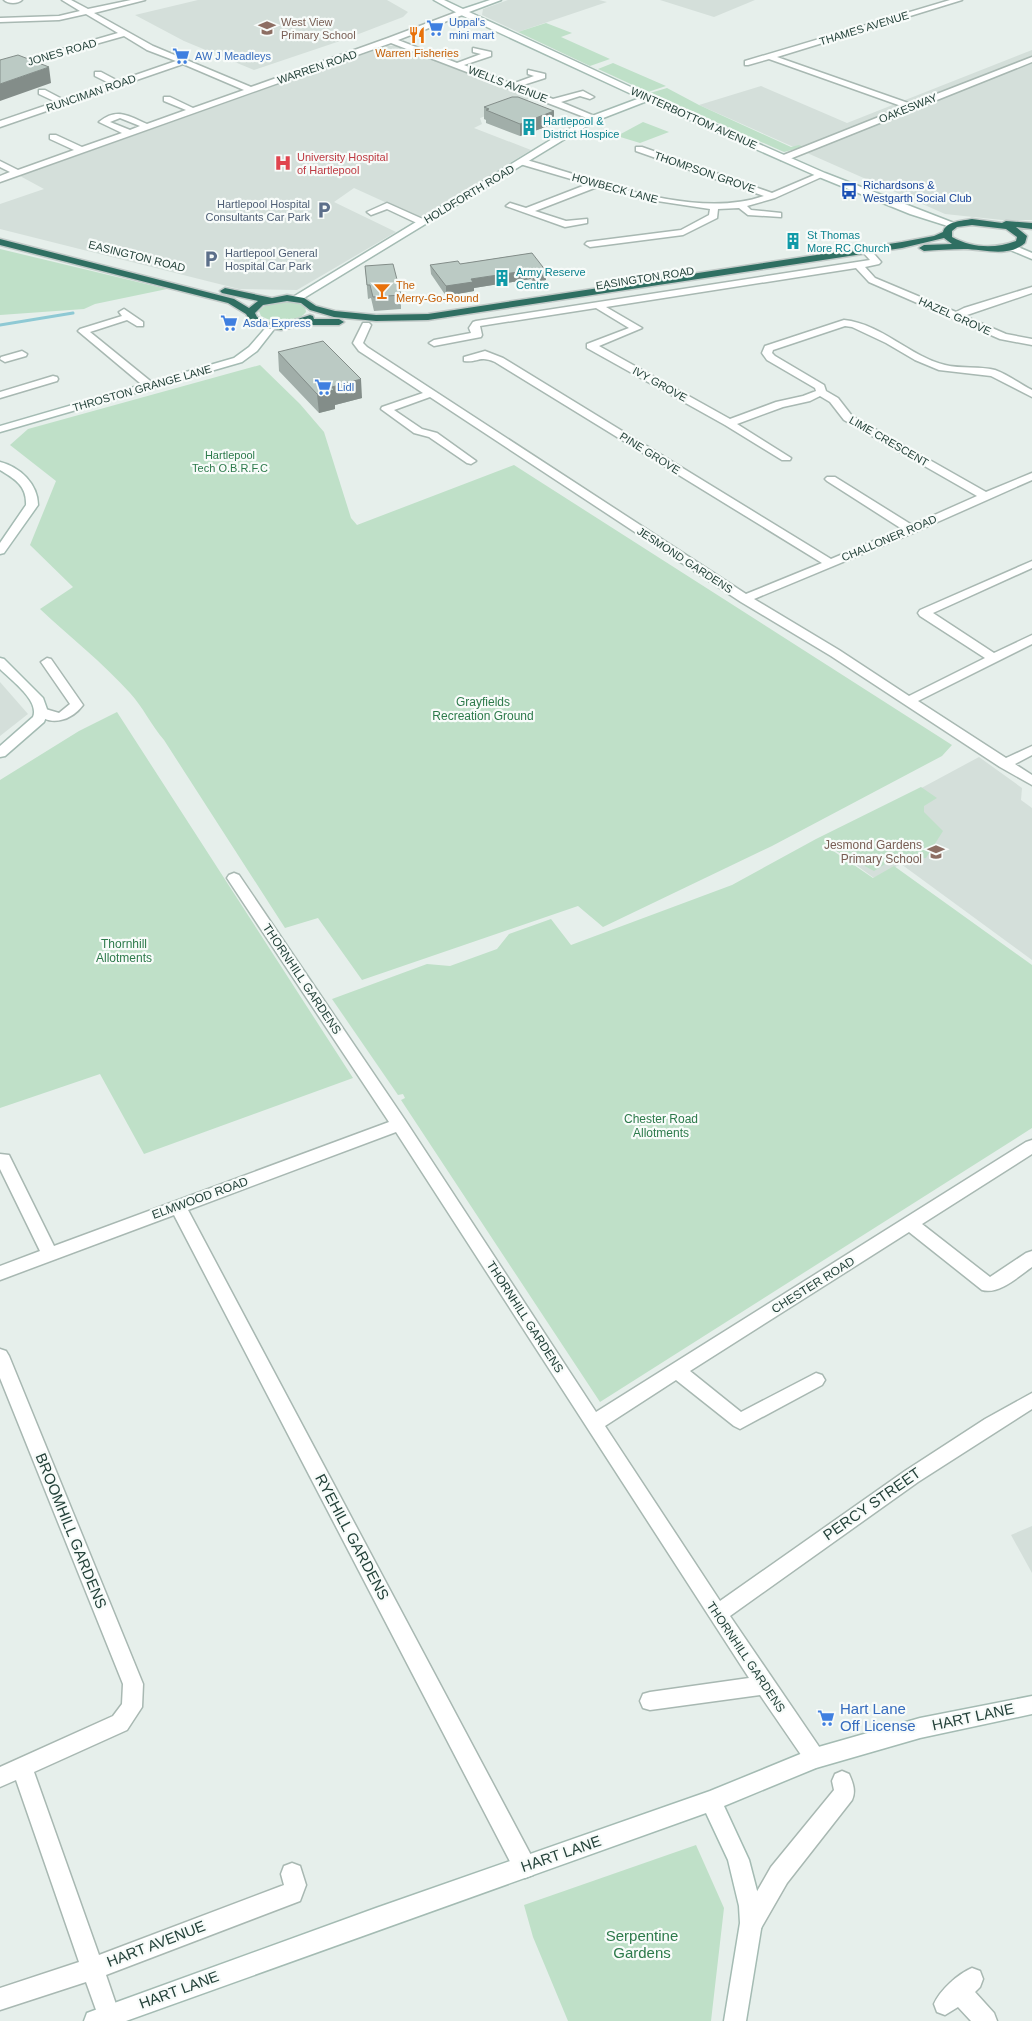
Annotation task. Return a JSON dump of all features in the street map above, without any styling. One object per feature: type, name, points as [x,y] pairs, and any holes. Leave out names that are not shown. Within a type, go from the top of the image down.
[{"type":"highway","points":[[965,246],[948,238],[947,230],[954,225],[972,222],[1032,226]]},
{"type":"highway","points":[[999,224],[1016,230],[1022,236]]},
{"type":"highway","points":[[1011,247],[1020,242],[1022,236],[1032,232]]},
{"type":"highway","name":"EASINGTON ROAD","points":[[0,242],[231,301],[250,312],[253,319],[272,326],[324,321],[366,325],[413,325],[567,299],[869,253],[922,242],[946,234]]},
{"type":"highway","name":"EASINGTON ROAD","points":[[0,235],[234,294],[269,300],[296,299],[304,301],[313,308],[334,314],[401,318],[473,314]]},
{"type":"highway","name":"EASINGTON ROAD","points":[[869,253],[965,246],[996,249],[1011,247]]},
{"type":"highway","points":[[250,312],[260,303],[269,300]]},
{"type":"highway","points":[[303,322],[314,313],[313,308]]},
{"type":"street","points":[[8,0],[18,0]]},
{"type":"street","points":[[66,0],[150,48],[252,90]]},
{"type":"street","points":[[1,23],[88,13],[140,0]]},
{"type":"street","name":"WINTERBOTTOM AVENUE","points":[[438,0],[647,98],[822,175],[912,212],[954,225]]},
{"type":"street","name":"WARREN ROAD","points":[[0,179],[391,40],[497,0]]},
{"type":"street","name":"THAMES AVENUE","points":[[748,63],[958,0]]},
{"type":"street","name":"JONES ROAD","points":[[0,69],[124,34]]},
{"type":"street","name":"WELLS AVENUE","points":[[391,40],[596,118]]},
{"type":"street","points":[[458,65],[488,54],[476,50]]},
{"type":"street","points":[[770,57],[911,107]]},
{"type":"street","name":"OAKESWAY","points":[[784,158],[1032,58]]},
{"type":"street","name":"RUNCIMAN ROAD","points":[[2,122],[182,62]]},
{"type":"street","points":[[513,86],[542,76],[531,72]]},
{"type":"street","points":[[98,74],[118,84]]},
{"type":"street","points":[[42,92],[64,102]]},
{"type":"street","points":[[553,102],[580,93],[590,97]]},
{"type":"street","name":"HOLDFORTH ROAD","points":[[296,299],[596,118],[647,98]]},
{"type":"street","points":[[167,99],[194,110]]},
{"type":"street","points":[[130,133],[103,122],[120,115],[148,127]]},
{"type":"street","points":[[53,137],[82,150]]},
{"type":"street","name":"THOMPSON GROVE","points":[[639,149],[770,195]]},
{"type":"street","name":"HOWBECK LANE","points":[[523,162],[596,184],[656,199],[714,207],[741,205],[822,175]]},
{"type":"street","points":[[0,164],[18,173]]},
{"type":"street","points":[[527,211],[596,184]]},
{"type":"street","points":[[741,205],[748,212],[778,215]]},
{"type":"street","points":[[371,212],[387,206],[422,222]]},
{"type":"street","points":[[510,206],[565,224],[584,221]]},
{"type":"street","points":[[590,244],[683,232],[714,216],[714,207]]},
{"type":"street","points":[[1011,247],[1032,256]]},
{"type":"street","name":"EASINGTON ROAD","points":[[486,322],[876,262],[869,253]]},
{"type":"street","name":"HAZEL GROVE","points":[[858,265],[872,280],[1004,337],[1032,342]]},
{"type":"street","points":[[956,316],[967,310],[1032,290]]},
{"type":"street","name":"IVY GROVE","points":[[598,304],[601,308],[641,327],[594,345],[786,458]]},
{"type":"street","points":[[83,331],[126,314],[140,324]]},
{"type":"street","points":[[473,314],[478,320],[486,322]]},
{"type":"street","points":[[434,343],[477,336],[474,328],[476,324],[486,322]]},
{"type":"street","points":[[75,323],[150,386]]},
{"type":"street","name":"LIME CRESCENT","points":[[985,496],[848,418],[834,400],[821,392],[820,387],[771,358],[767,353],[769,348],[844,323],[864,327],[919,358],[942,368],[993,373],[1032,394]]},
{"type":"street","name":"JESMOND GARDENS","points":[[366,325],[358,343],[363,349],[745,599],[835,653],[1032,782]]},
{"type":"street","name":"THROSTON GRANGE LANE","points":[[0,429],[238,360],[253,349],[272,326]]},
{"type":"street","points":[[5,359],[22,354]]},
{"type":"street","name":"PINE GROVE","points":[[468,360],[485,354],[499,360],[830,564]]},
{"type":"street","points":[[0,395],[45,379]]},
{"type":"street","points":[[729,423],[780,404],[806,399],[821,392]]},
{"type":"street","points":[[432,393],[386,409],[418,431],[432,435],[471,461]]},
{"type":"street","points":[[0,465],[26,482],[30,487],[33,498],[32,505],[0,551]]},
{"type":"street","name":"CHALLONER ROAD","points":[[745,599],[911,530],[1032,476]]},
{"type":"street","points":[[831,479],[911,530]]},
{"type":"street","points":[[993,658],[924,614],[1032,564]]},
{"type":"street","points":[[908,701],[1032,640]]},
{"type":"street","points":[[0,662],[39,701],[42,712],[39,720],[0,753]]},
{"type":"street","points":[[42,712],[54,718],[65,716],[77,705],[48,662]]},
{"type":"street","points":[[1005,764],[1032,750]]},
{"type":"street","name":"THORNHILL GARDENS","points":[[234,878],[399,1124],[717,1614],[815,1758]]},
{"type":"street","name":"ELMWOOD ROAD","points":[[0,1273],[399,1124]]},
{"type":"street","name":"CHESTER ROAD","points":[[594,1423],[1032,1146]]},
{"type":"street","points":[[3,1159],[50,1254]]},
{"type":"street","name":"RYEHILL GARDENS","points":[[178,1206],[525,1867]]},
{"type":"street","points":[[910,1224],[988,1285],[995,1283],[1032,1258]]},
{"type":"street","name":"BROOMHILL GARDENS","points":[[0,1356],[133,1684],[132,1708],[120,1723],[22,1766]]},
{"type":"street","points":[[677,1371],[740,1422],[816,1380]]},
{"type":"street","name":"PERCY STREET","points":[[717,1614],[900,1484],[977,1432],[1032,1400]]},
{"type":"street","points":[[650,1701],[764,1685]]},
{"type":"street","name":"HART LANE","points":[[102,2018],[376,1918],[712,1801],[815,1758],[920,1728],[1032,1705]]},
{"type":"street","points":[[0,1777],[22,1766],[91,1968],[102,2018]]},
{"type":"street","points":[[751,1923],[778,1875],[846,1793],[842,1781]]},
{"type":"street","points":[[712,1801],[740,1860],[751,1908],[751,1923],[735,2021]]},
{"type":"street","name":"HART AVENUE","points":[[0,1999],[91,1968],[292,1893],[295,1885],[292,1874]]},
{"type":"street","points":[[959,1992],[986,2021]]},
{"type":"shaded area","name":"West View Primary School","points":[[198,0],[387,0],[408,12],[403,17],[343,40],[254,70],[184,41],[135,15]]},
{"type":"shaded area","points":[[508,0],[599,0],[607,2],[518,32],[482,15],[483,9]]},
{"type":"shaded area","points":[[660,0],[755,0],[714,17]]},
{"type":"shaded area","name":"University Hospital of Hartlepool","points":[[387,46],[397,46],[530,98],[522,103],[480,118],[482,124],[474,128],[531,150],[420,218],[354,188],[334,202],[396,232],[297,290],[239,289],[0,229],[0,204],[44,189],[20,176]]},
{"type":"shaded area","points":[[1032,50],[1032,220],[1002,220],[945,214],[699,105],[761,86],[847,123]]},
{"type":"shaded area","points":[[0,682],[28,714],[0,736]]},
{"type":"shaded area","name":"Jesmond Gardens Primary School","points":[[979,757],[1022,788],[1021,800],[1032,808],[1032,960],[901,864],[874,878],[823,841]]},
{"type":"shaded area","points":[[1032,1526],[1032,1573],[1011,1535]]},
{"type":"green space","points":[[546,23],[572,33],[561,37],[610,59],[590,66],[518,32]]},
{"type":"green space","points":[[613,63],[666,86],[648,92],[598,69]]},
{"type":"green space","points":[[667,88],[699,105],[791,147],[799,145],[803,147],[784,152],[650,93]]},
{"type":"green space","points":[[643,122],[669,132],[640,143],[617,136]]},
{"type":"green space","points":[[0,249],[167,289],[95,304],[84,309],[0,315]]},
{"type":"green space","points":[[274,302],[297,302],[305,306],[306,312],[296,319],[285,322],[272,321],[261,316],[259,311],[265,306]]},
{"type":"green space","name":"Grayfields Recreation Ground","points":[[260,365],[300,404],[324,432],[351,518],[357,525],[514,465],[952,745],[942,756],[772,846],[603,927],[578,906],[362,980],[318,918],[285,928],[135,698],[109,671],[40,609],[73,587],[30,545],[56,481],[10,445],[28,429]]},
{"type":"green space","name":"Thornhill Allotments","points":[[117,712],[353,1078],[144,1154],[100,1074],[0,1108],[0,780],[79,731]]},
{"type":"green space","name":"Chester Road Allotments","points":[[921,787],[937,798],[924,806],[924,812],[943,831],[926,858],[890,861],[874,871],[823,844],[873,878],[894,866],[1032,965],[1032,1128],[600,1402],[401,1100],[405,1098],[403,1094],[398,1095],[332,999],[427,964],[450,966],[497,949],[509,934],[551,919],[571,945],[732,885],[816,839]]},
{"type":"green space","name":"Serpentine Gardens","points":[[696,1845],[724,1908],[711,2021],[568,2021],[533,1937],[524,1905]]},
{"type":"building","points":[[18,55],[49,67],[0,84],[0,60]]},
{"type":"building","points":[[512,97],[518,97],[554,111],[520,124],[486,110],[489,109],[484,107]]},
{"type":"building","points":[[532,253],[546,271],[533,273],[531,270],[471,279],[473,282],[446,286],[430,265],[458,261],[460,264]]},
{"type":"building","points":[[393,264],[401,295],[373,297],[370,285],[367,285],[365,266]]},
{"type":"building","points":[[323,341],[361,379],[332,387],[334,390],[317,394],[278,352]]},
{"type":"waterway","points":[[0,325],[73,313]]},
{"type":"place","name":"West View Primary School","points":[[267,28]]},
{"type":"place","name":"Uppal's mini mart","points":[[435,28]]},
{"type":"place","name":"Warren Fisheries","points":[[417,35]]},
{"type":"place","name":"AW J Meadleys","points":[[181,56]]},
{"type":"place","name":"Hartlepool & District Hospice","points":[[529,127]]},
{"type":"place","name":"University Hospital of Hartlepool","points":[[283,163]]},
{"type":"place","name":"Richardsons & Westgarth Social Club","points":[[849,191]]},
{"type":"place","name":"Hartlepool Hospital Consultants Car Park","points":[[324,210]]},
{"type":"place","name":"St Thomas More RC Church","points":[[793,241]]},
{"type":"place","name":"Hartlepool General Hospital Car Park","points":[[211,259]]},
{"type":"place","name":"Army Reserve Centre","points":[[502,278]]},
{"type":"place","name":"The Merry-Go-Round","points":[[382,291]]},
{"type":"place","name":"Asda Express","points":[[229,323]]},
{"type":"place","name":"Lidl","points":[[323,387]]},
{"type":"place","name":"Jesmond Gardens Primary School","points":[[936,852]]},
{"type":"place","name":"Hart Lane Off License","points":[[826,1718]]},
{"type":"park label","name":"Hartlepool Tech O.B.R.F.C","points":[[230,461]]}]
